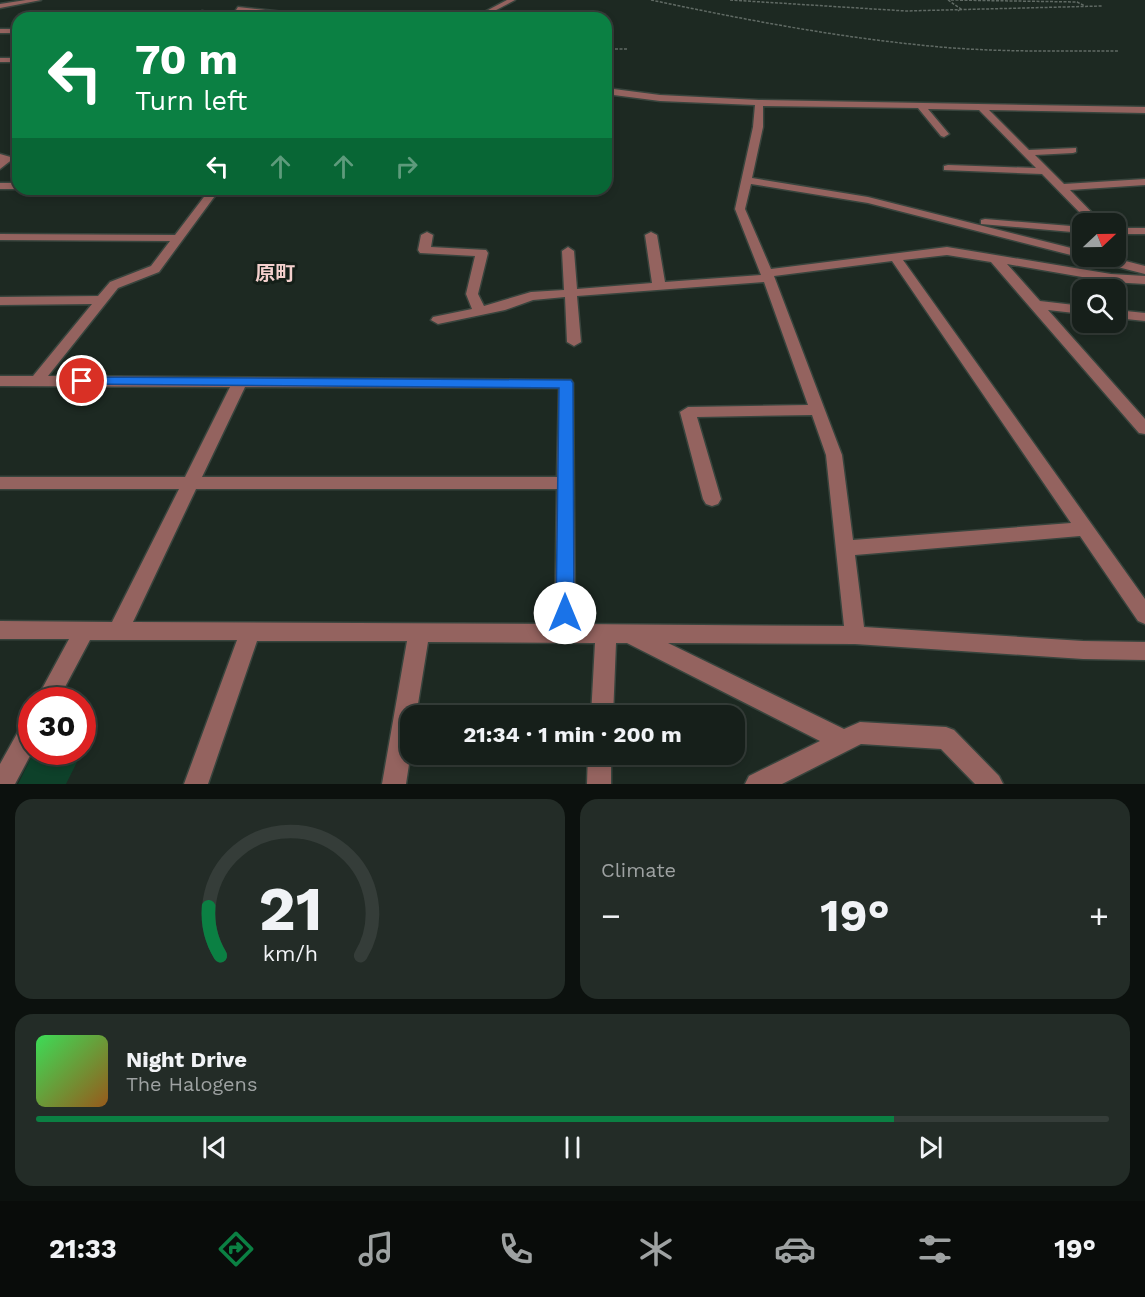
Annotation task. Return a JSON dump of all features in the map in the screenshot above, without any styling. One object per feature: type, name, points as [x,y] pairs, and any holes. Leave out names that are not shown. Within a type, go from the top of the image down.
[{"type":"street","points":[[0,6],[38,0]]},
{"type":"street","points":[[488,12],[512,0]]},
{"type":"street","points":[[238,9],[265,12]]},
{"type":"street","points":[[612,92],[660,98],[759,103],[1145,110]]},
{"type":"street","points":[[759,103],[758,127],[740,209],[768,275],[834,455],[855,635]]},
{"type":"street","points":[[921,106],[944,134]]},
{"type":"street","points":[[981,107],[1087,213]]},
{"type":"street","points":[[1027,153],[1073,150]]},
{"type":"street","points":[[0,157],[9,158],[0,166]]},
{"type":"street","points":[[948,168],[1046,171]]},
{"type":"street","points":[[746,180],[856,198],[1072,252]]},
{"type":"street","points":[[1061,187],[1145,182]]},
{"type":"street","points":[[37,381],[114,285],[155,269],[210,195]]},
{"type":"street","points":[[943,219],[1072,229]]},
{"type":"street","points":[[1126,231],[1145,231]]},
{"type":"street","points":[[651,235],[659,287]]},
{"type":"street","points":[[427,236],[423,250],[482,253],[472,294],[479,311]]},
{"type":"street","points":[[0,237],[178,238]]},
{"type":"street","points":[[568,251],[574,342]]},
{"type":"street","points":[[438,320],[531,296],[659,287],[947,251],[1111,278],[1145,280]]},
{"type":"street","points":[[895,257],[1145,615]]},
{"type":"street","points":[[996,260],[1145,429]]},
{"type":"street","points":[[1126,265],[1145,270]]},
{"type":"street","points":[[0,301],[101,300]]},
{"type":"street","points":[[1035,305],[1072,309]]},
{"type":"street","points":[[1126,315],[1145,317]]},
{"type":"street","points":[[0,381],[566,383],[565,634]]},
{"type":"street","points":[[118,631],[240,382]]},
{"type":"street","points":[[712,499],[688,412],[817,410]]},
{"type":"street","points":[[0,483],[566,483]]},
{"type":"street","points":[[845,548],[1085,529]]},
{"type":"street","points":[[0,630],[855,635],[1083,650],[1145,651]]},
{"type":"street","points":[[54,687],[84,631]]},
{"type":"street","points":[[196,784],[250,632]]},
{"type":"street","points":[[394,784],[419,633]]},
{"type":"street","points":[[603,705],[606,634]]},
{"type":"street","points":[[630,634],[844,741]]},
{"type":"street","points":[[757,784],[860,733],[946,738],[991,784]]},
{"type":"street","points":[[2,784],[18,755]]},
{"type":"street","points":[[599,784],[600,765]]},
{"type":"path","points":[[651,0],[755,22],[942,47],[985,51],[1118,51]]},
{"type":"path","points":[[730,0],[906,11],[1102,6]]},
{"type":"path","points":[[950,0],[961,9],[958,11]]},
{"type":"path","points":[[950,0],[1077,2],[1086,6]]},
{"type":"path","points":[[612,49],[627,49]]},
{"type":"building","points":[[28,765],[76,765],[66,784],[18,784]]},
{"type":"district","name":"原町","points":[[275,273]]},
{"type":"route","points":[[82,381],[566,383],[565,613]]}]
